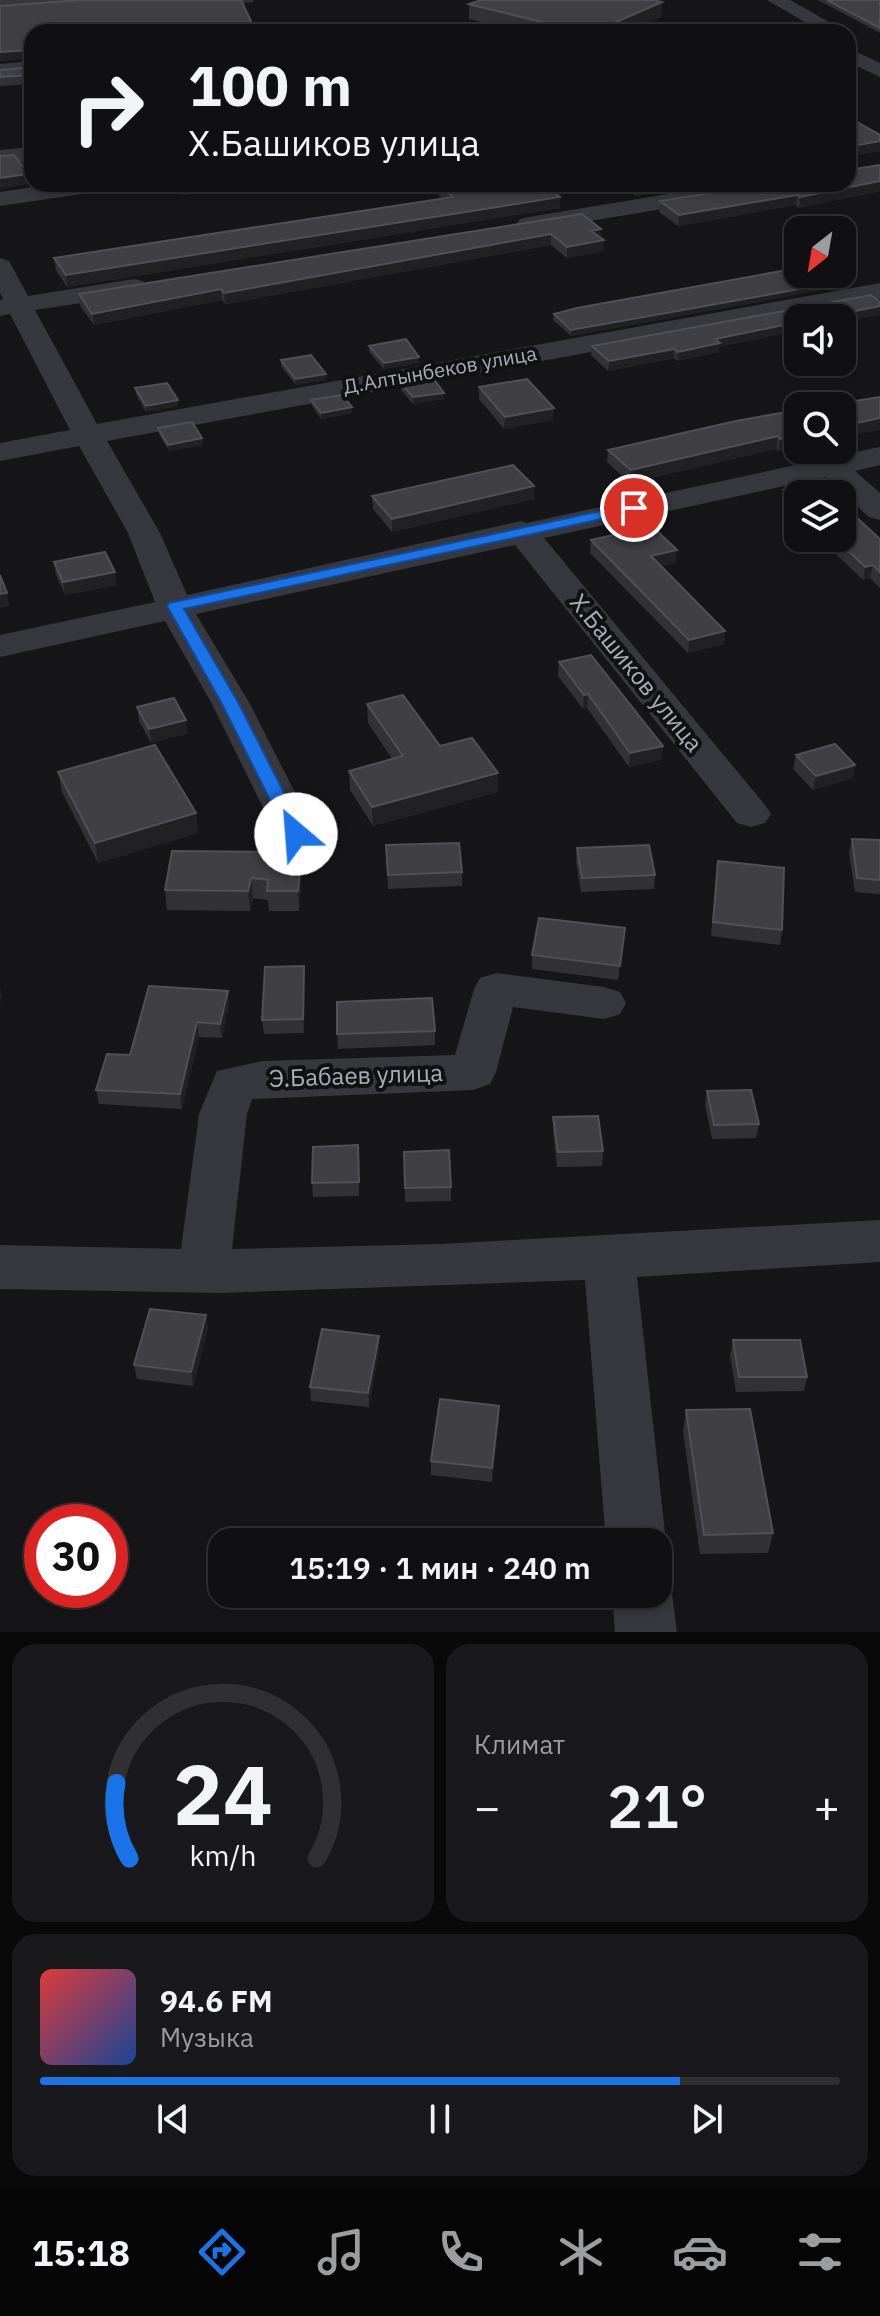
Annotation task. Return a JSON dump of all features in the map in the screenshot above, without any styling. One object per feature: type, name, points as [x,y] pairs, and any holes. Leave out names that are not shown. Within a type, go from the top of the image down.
[{"type":"street","points":[[0,5],[80,0]]},
{"type":"street","points":[[769,3],[797,24]]},
{"type":"street","points":[[769,3],[818,24]]},
{"type":"street","points":[[856,44],[878,59]]},
{"type":"street","points":[[856,55],[878,59]]},
{"type":"street","points":[[856,71],[878,59]]},
{"type":"street","points":[[0,70],[24,68]]},
{"type":"street","points":[[0,157],[24,155]]},
{"type":"street","points":[[0,199],[48,192]]},
{"type":"street","points":[[503,228],[722,192]]},
{"type":"street","points":[[0,266],[10,307],[49,366],[144,533],[174,606],[231,704],[296,834]]},
{"type":"street","points":[[10,307],[158,283]]},
{"type":"street","name":"Д.Алтынбеков улица","points":[[0,452],[880,291]]},
{"type":"street","points":[[0,646],[521,531],[880,456]]},
{"type":"street","points":[[833,467],[880,510]]},
{"type":"street","name":"Х.Башиков улица","points":[[521,531],[751,814]]},
{"type":"street","name":"Э.Бабаев улица","points":[[204,1270],[223,1114],[234,1084],[263,1079],[473,1072],[496,989],[604,1003]]},
{"type":"street","points":[[0,1267],[110,1272],[428,1265],[880,1241]]},
{"type":"street","points":[[609,1256],[635,1528]]},
{"type":"street","points":[[643,1608],[646,1632]]},
{"type":"building","points":[[81,0],[241,0],[252,24],[24,24],[24,50],[0,52],[0,6]]},
{"type":"building","points":[[481,0],[662,2],[611,24],[550,24],[469,4]]},
{"type":"building","points":[[827,0],[880,0],[880,28]]},
{"type":"building","points":[[24,68],[24,76],[0,77],[0,70]]},
{"type":"building","points":[[856,122],[880,135],[880,141],[856,145]]},
{"type":"building","points":[[14,155],[24,169],[24,175],[0,178],[0,156]]},
{"type":"building","points":[[880,165],[880,181],[856,186],[856,169]]},
{"type":"building","points":[[447,192],[553,192],[560,197],[66,275],[54,258],[453,197]]},
{"type":"building","points":[[718,192],[825,192],[679,215],[660,201]]},
{"type":"building","points":[[582,214],[601,229],[591,231],[604,240],[567,247],[551,234],[224,293],[221,289],[92,314],[79,294]]},
{"type":"building","points":[[784,271],[784,288],[806,288],[571,330],[554,314]]},
{"type":"building","points":[[871,295],[880,302],[880,306],[856,311],[856,304],[822,304]]},
{"type":"building","points":[[784,311],[784,325],[715,339],[720,343],[678,352],[674,349],[609,361],[592,346]]},
{"type":"building","points":[[406,339],[419,357],[384,363],[369,346]]},
{"type":"building","points":[[311,355],[326,374],[295,379],[281,360]]},
{"type":"building","points":[[433,378],[444,393],[413,397],[401,384]]},
{"type":"building","points":[[527,379],[554,408],[505,417],[479,387]]},
{"type":"building","points":[[167,383],[178,400],[146,406],[135,388]]},
{"type":"building","points":[[342,395],[352,407],[321,413],[311,400]]},
{"type":"building","points":[[880,397],[880,418],[856,423],[856,401]]},
{"type":"building","points":[[784,412],[784,438],[778,436],[631,470],[608,450]]},
{"type":"building","points":[[192,422],[202,438],[168,445],[158,428]]},
{"type":"building","points":[[513,465],[534,486],[392,519],[372,496]]},
{"type":"building","points":[[856,517],[880,539],[880,572],[873,565],[865,567],[849,552],[856,552]]},
{"type":"building","points":[[652,526],[677,550],[651,556],[725,631],[689,640],[591,540]]},
{"type":"building","points":[[105,552],[115,572],[63,582],[54,562]]},
{"type":"building","points":[[0,575],[7,593],[0,594]]},
{"type":"building","points":[[591,655],[663,746],[630,753],[588,694],[584,695],[559,662]]},
{"type":"building","points":[[403,695],[440,746],[472,738],[498,773],[372,807],[349,771],[403,756],[367,704]]},
{"type":"building","points":[[174,698],[186,720],[149,729],[137,707]]},
{"type":"building","points":[[835,744],[855,765],[816,776],[796,755]]},
{"type":"building","points":[[155,745],[196,813],[95,843],[58,772]]},
{"type":"building","points":[[852,839],[880,840],[880,880],[857,878]]},
{"type":"building","points":[[459,843],[462,872],[388,875],[386,845]]},
{"type":"building","points":[[649,845],[655,875],[582,878],[577,848]]},
{"type":"building","points":[[172,851],[301,852],[298,891],[267,891],[268,880],[251,878],[248,891],[165,890]]},
{"type":"building","points":[[718,861],[784,868],[782,930],[713,922]]},
{"type":"building","points":[[539,918],[625,928],[620,966],[532,955]]},
{"type":"building","points":[[304,966],[303,1019],[262,1020],[265,967]]},
{"type":"building","points":[[149,986],[228,991],[220,1024],[197,1022],[180,1094],[96,1090],[107,1054],[130,1055]]},
{"type":"building","points":[[432,998],[435,1031],[337,1034],[337,1002]]},
{"type":"building","points":[[751,1090],[759,1124],[714,1125],[707,1091]]},
{"type":"building","points":[[598,1116],[603,1151],[558,1152],[553,1117]]},
{"type":"building","points":[[358,1145],[359,1182],[312,1183],[313,1147]]},
{"type":"building","points":[[449,1150],[451,1187],[405,1188],[404,1152]]},
{"type":"building","points":[[150,1309],[206,1315],[191,1372],[134,1365]]},
{"type":"building","points":[[322,1329],[379,1336],[368,1393],[310,1387]]},
{"type":"building","points":[[733,1340],[800,1340],[807,1377],[739,1377]]},
{"type":"building","points":[[440,1399],[499,1406],[492,1468],[431,1461]]},
{"type":"building","points":[[750,1409],[773,1533],[704,1535],[686,1410]]},
{"type":"route","points":[[296,834],[231,704],[174,606],[634,508]]}]
